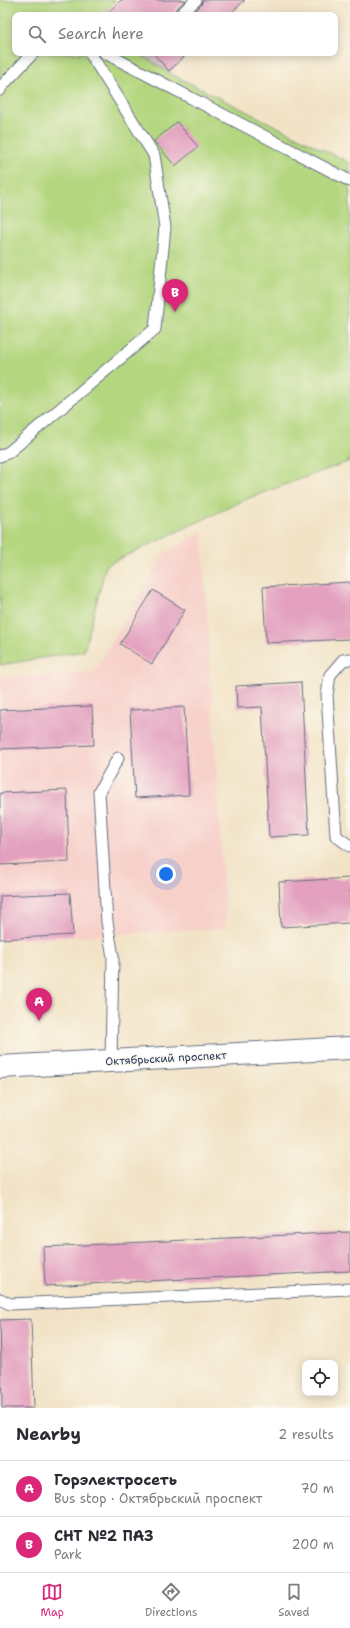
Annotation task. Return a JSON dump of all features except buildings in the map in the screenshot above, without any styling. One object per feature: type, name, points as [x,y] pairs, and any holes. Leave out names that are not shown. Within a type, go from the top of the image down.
[{"type":"main road","name":"Октябрьский проспект","points":[[0,1067],[344,1050]]},
{"type":"lane","points":[[183,12],[196,0]]},
{"type":"lane","points":[[0,90],[1,87],[30,56]]},
{"type":"lane","points":[[0,456],[9,452],[155,329],[166,227],[154,155],[92,56]]},
{"type":"lane","points":[[111,56],[350,181]]},
{"type":"lane","points":[[350,659],[343,660],[330,675],[327,695],[336,836],[350,846]]},
{"type":"lane","points":[[111,1061],[113,957],[107,922],[99,792],[118,758]]},
{"type":"lane","points":[[0,1299],[10,1304],[350,1289]]},
{"type":"shaded area","points":[[143,56],[188,56],[169,73]]},
{"type":"shaded area","points":[[202,532],[226,928],[0,941],[0,678],[94,672],[164,554]]},
{"type":"green space","points":[[0,0],[115,0],[105,12],[12,12],[12,56],[143,56],[169,73],[350,163],[350,461],[249,498],[106,565],[84,651],[0,665]]},
{"type":"place","name":"СНТ №2 ПАЗ","points":[[175,312]]},
{"type":"place","name":"Горэлектросеть","points":[[39,1021]]}]
